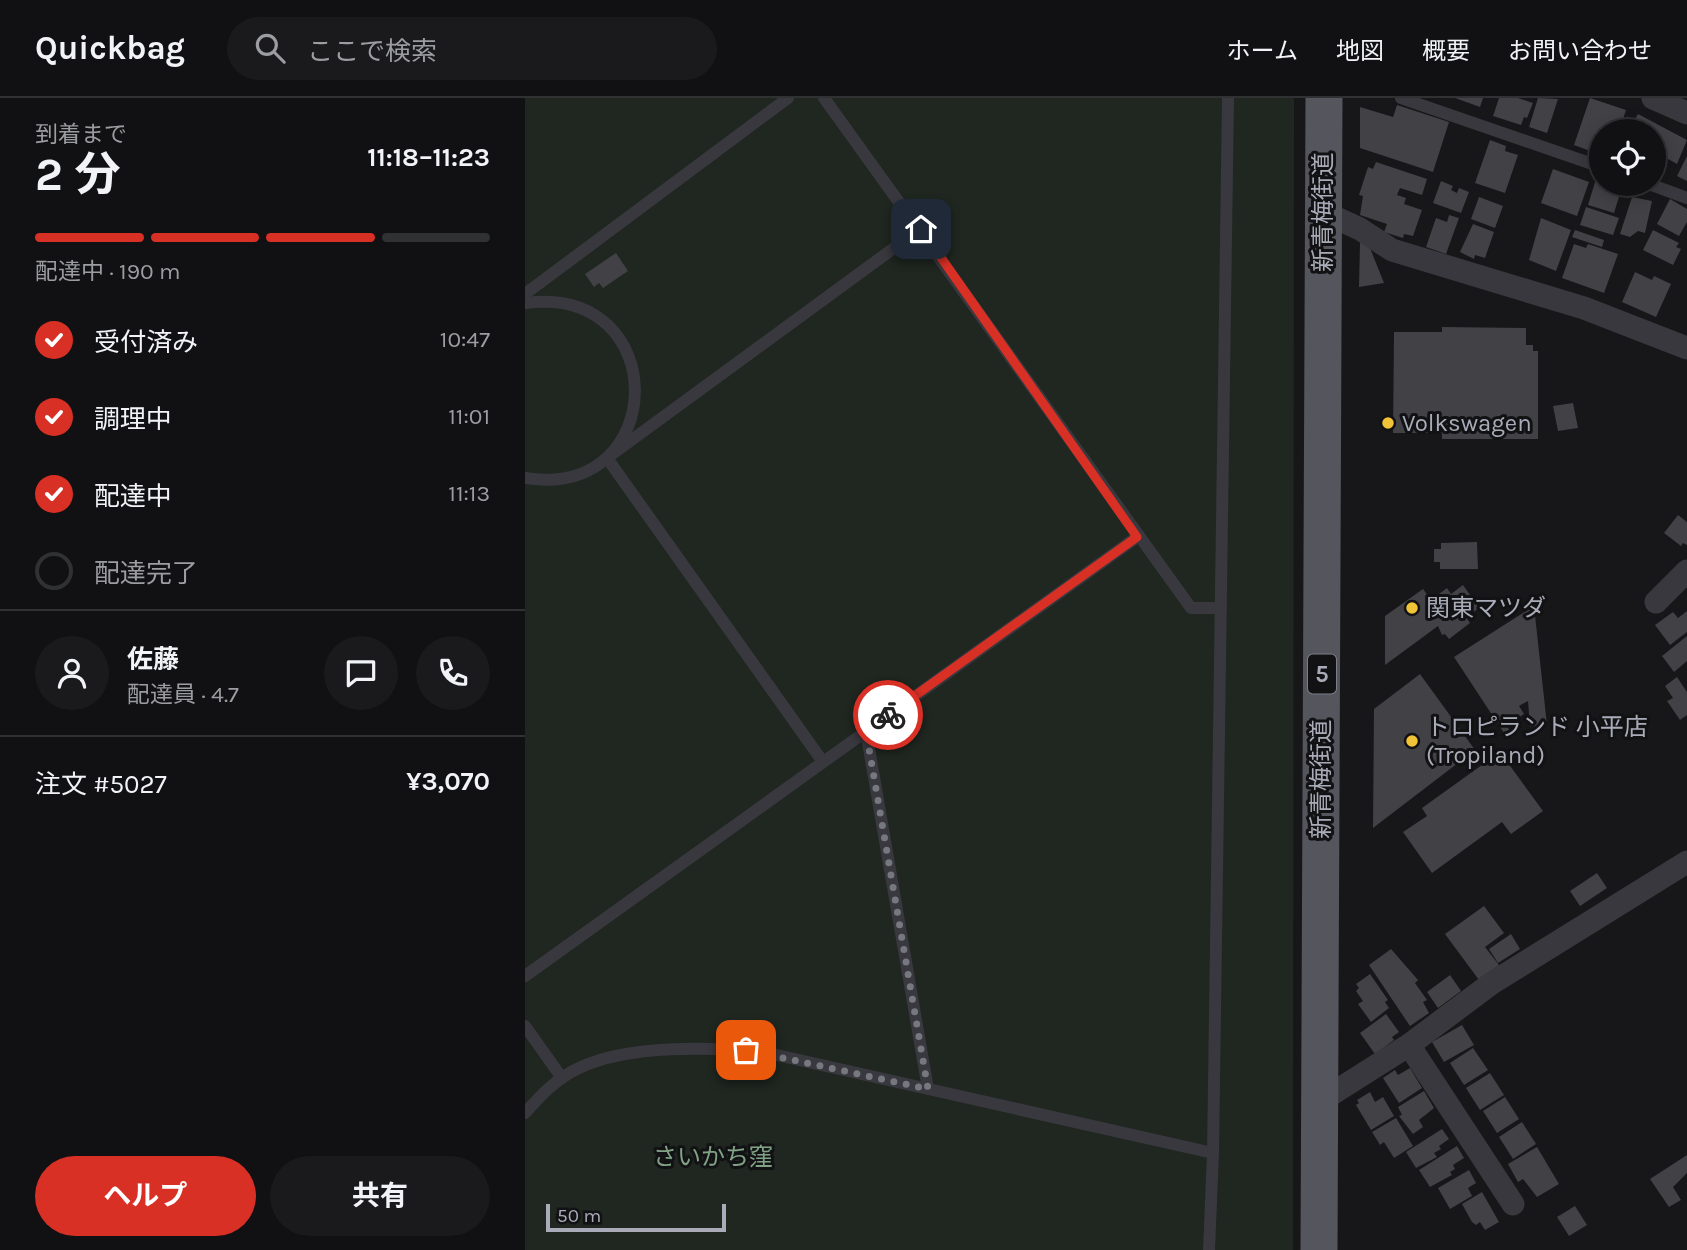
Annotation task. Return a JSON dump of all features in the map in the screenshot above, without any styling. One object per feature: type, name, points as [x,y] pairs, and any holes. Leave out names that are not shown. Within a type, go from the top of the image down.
[{"type":"main road","name":"新青梅街道","points":[[1319,1250],[1324,98]]},
{"type":"street","points":[[1653,98],[1687,113]]},
{"type":"street","points":[[1323,212],[1360,229],[1392,250],[1584,308],[1687,348]]},
{"type":"street","points":[[1656,602],[1683,584]]},
{"type":"street","points":[[1319,1102],[1409,1045],[1492,983],[1687,862]]},
{"type":"street","points":[[1409,1045],[1513,1204]]},
{"type":"lane","points":[[525,294],[788,98]]},
{"type":"lane","points":[[824,98],[921,229],[1137,537],[1191,608],[1221,608]]},
{"type":"lane","points":[[1209,1250],[1213,1153],[1228,98]]},
{"type":"lane","points":[[1401,98],[1589,163]]},
{"type":"lane","points":[[1666,190],[1687,198]]},
{"type":"lane","points":[[525,478],[544,481],[567,479],[589,471],[921,229]]},
{"type":"lane","points":[[525,303],[549,301],[572,305],[594,314],[613,330],[627,349],[635,371],[635,407],[622,440],[607,458]]},
{"type":"lane","points":[[607,458],[823,762]]},
{"type":"lane","points":[[525,976],[1137,537]]},
{"type":"lane","points":[[866,731],[928,1089]]},
{"type":"lane","points":[[525,1026],[562,1078]]},
{"type":"lane","points":[[525,1113],[562,1078],[580,1067],[631,1054],[746,1050],[1213,1153]]},
{"type":"green space","name":"さいかち窪","points":[[525,98],[1294,98],[1293,1250],[525,1250]]},
{"type":"building","points":[[1455,98],[1483,98],[1480,107]]},
{"type":"building","points":[[1499,98],[1518,98],[1533,103],[1521,125],[1493,116]]},
{"type":"building","points":[[1538,98],[1558,99],[1547,133],[1529,127]]},
{"type":"building","points":[[1590,98],[1626,110],[1623,119],[1589,119],[1589,151],[1574,145]]},
{"type":"building","points":[[1397,105],[1449,122],[1433,172],[1360,148],[1360,107],[1393,117]]},
{"type":"building","points":[[1638,114],[1647,119],[1635,119]]},
{"type":"building","points":[[1666,129],[1687,140],[1677,164],[1666,158]]},
{"type":"building","points":[[1490,140],[1506,146],[1505,151],[1518,155],[1505,193],[1475,183]]},
{"type":"building","points":[[1687,156],[1687,181],[1677,176]]},
{"type":"building","points":[[1376,162],[1427,179],[1422,195],[1400,188],[1397,195],[1406,198],[1404,204],[1422,210],[1413,236],[1404,234],[1403,238],[1384,232],[1387,224],[1360,215],[1363,196],[1359,195],[1368,167],[1373,169]]},
{"type":"building","points":[[1553,169],[1589,182],[1577,216],[1541,203]]},
{"type":"building","points":[[1441,181],[1453,186],[1451,190],[1457,193],[1459,188],[1469,192],[1461,213],[1433,203]]},
{"type":"building","points":[[1591,196],[1619,196],[1614,213],[1588,205]]},
{"type":"building","points":[[1479,197],[1503,206],[1495,228],[1471,219]]},
{"type":"building","points":[[1632,197],[1652,201],[1645,233],[1638,231],[1630,237],[1620,234]]},
{"type":"building","points":[[1670,199],[1687,209],[1687,222],[1679,236],[1657,224]]},
{"type":"building","points":[[1586,207],[1619,218],[1613,235],[1580,225]]},
{"type":"building","points":[[1449,215],[1459,218],[1446,254],[1426,247],[1436,218],[1447,222]]},
{"type":"building","points":[[1541,218],[1571,230],[1556,271],[1529,260]]},
{"type":"building","points":[[1473,224],[1494,232],[1485,258],[1475,255],[1474,259],[1460,252]]},
{"type":"building","points":[[1575,230],[1604,240],[1602,247],[1572,237]]},
{"type":"building","points":[[1653,230],[1679,243],[1676,247],[1681,249],[1673,265],[1643,250]]},
{"type":"building","points":[[1360,243],[1368,243],[1384,283],[1359,287]]},
{"type":"building","points":[[1574,244],[1586,248],[1588,244],[1618,254],[1604,293],[1562,278]]},
{"type":"building","points":[[616,253],[628,271],[603,288],[599,283],[594,287],[585,274]]},
{"type":"building","points":[[1635,272],[1652,280],[1654,276],[1671,284],[1656,317],[1622,302]]},
{"type":"building","points":[[1442,327],[1526,328],[1526,345],[1533,345],[1533,351],[1538,351],[1538,439],[1442,439],[1442,433],[1393,433],[1394,332],[1442,332]]},
{"type":"building","points":[[1573,403],[1578,428],[1558,431],[1553,406]]},
{"type":"building","points":[[1678,515],[1687,522],[1687,545],[1683,543],[1681,546],[1664,533]]},
{"type":"building","points":[[1477,542],[1478,569],[1440,569],[1440,562],[1434,562],[1434,549],[1441,549],[1441,543]]},
{"type":"building","points":[[1463,585],[1479,608],[1466,617],[1470,623],[1449,639],[1445,634],[1442,635],[1438,626],[1385,665],[1385,616],[1423,589],[1431,600],[1447,588],[1451,594]]},
{"type":"building","points":[[1534,606],[1547,725],[1530,727],[1528,701],[1519,706],[1524,714],[1507,725],[1509,730],[1504,733],[1454,657]]},
{"type":"building","points":[[1687,611],[1687,632],[1670,645],[1655,625],[1673,612],[1678,618]]},
{"type":"building","points":[[1687,636],[1687,661],[1674,672],[1662,656]]},
{"type":"building","points":[[1420,674],[1475,750],[1373,828],[1374,709]]},
{"type":"building","points":[[1677,677],[1687,692],[1687,715],[1680,720],[1667,701],[1673,698],[1665,686]]},
{"type":"building","points":[[1500,752],[1543,811],[1511,834],[1502,822],[1432,873],[1403,832],[1427,816],[1422,808]]},
{"type":"building","points":[[1597,873],[1607,888],[1580,906],[1570,891]]},
{"type":"building","points":[[1484,906],[1504,933],[1485,947],[1499,965],[1479,980],[1445,934]]},
{"type":"building","points":[[1511,934],[1520,949],[1498,963],[1489,949]]},
{"type":"building","points":[[1391,949],[1418,980],[1415,983],[1427,1000],[1423,1002],[1429,1013],[1410,1026],[1369,965]]},
{"type":"building","points":[[1370,974],[1388,1000],[1385,1002],[1389,1008],[1371,1022],[1358,1004],[1363,1001],[1356,991],[1359,988],[1356,984]]},
{"type":"building","points":[[1450,975],[1461,991],[1438,1008],[1427,992]]},
{"type":"building","points":[[1386,1014],[1399,1032],[1392,1037],[1394,1040],[1375,1054],[1360,1033]]},
{"type":"building","points":[[1462,1025],[1474,1045],[1444,1062],[1432,1042]]},
{"type":"building","points":[[1473,1048],[1488,1070],[1464,1085],[1450,1063]]},
{"type":"building","points":[[1410,1068],[1422,1088],[1399,1103],[1383,1078],[1395,1070],[1398,1075]]},
{"type":"building","points":[[1490,1073],[1504,1095],[1480,1110],[1466,1088]]},
{"type":"building","points":[[1424,1091],[1434,1108],[1419,1120],[1423,1127],[1413,1134],[1399,1116],[1402,1115],[1398,1107]]},
{"type":"building","points":[[1370,1092],[1375,1102],[1383,1097],[1394,1116],[1371,1130],[1356,1105],[1359,1103],[1357,1100]]},
{"type":"building","points":[[1505,1097],[1519,1119],[1497,1133],[1483,1111]]},
{"type":"building","points":[[1396,1118],[1413,1146],[1394,1158],[1384,1142],[1380,1145],[1372,1132]]},
{"type":"building","points":[[1522,1122],[1536,1144],[1513,1159],[1499,1137]]},
{"type":"building","points":[[1442,1129],[1449,1139],[1434,1153],[1437,1157],[1416,1168],[1406,1152]]},
{"type":"building","points":[[1457,1146],[1464,1158],[1453,1165],[1455,1169],[1450,1172],[1452,1175],[1430,1187],[1419,1170]]},
{"type":"building","points":[[1537,1147],[1559,1184],[1537,1197],[1523,1179],[1518,1182],[1508,1164]]},
{"type":"building","points":[[1687,1155],[1687,1173],[1673,1187],[1681,1200],[1669,1207],[1650,1179]]},
{"type":"building","points":[[1469,1170],[1476,1183],[1468,1188],[1472,1196],[1450,1209],[1438,1188]]},
{"type":"building","points":[[1482,1192],[1499,1222],[1485,1230],[1480,1222],[1476,1225],[1472,1222],[1462,1204]]},
{"type":"building","points":[[1575,1206],[1587,1225],[1569,1236],[1557,1217]]},
{"type":"way so far","points":[[746,1050],[928,1089],[866,731],[888,715]]},
{"type":"place","name":"Volkswagen","points":[[1388,423]]},
{"type":"place","name":"関東マツダ","points":[[1412,608]]},
{"type":"place","name":"トロピランド 小平店 (Tropiland)","points":[[1412,741]]},
{"type":"route","points":[[888,715],[1137,537],[921,229]]}]
